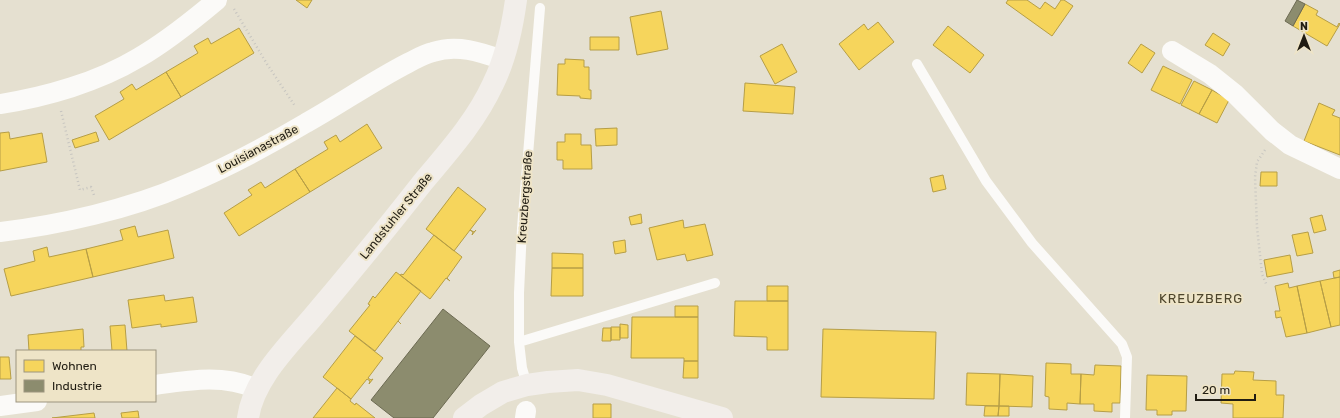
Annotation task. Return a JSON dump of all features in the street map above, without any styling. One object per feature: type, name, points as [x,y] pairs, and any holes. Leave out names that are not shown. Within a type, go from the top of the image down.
[{"type":"street","name":"Landstuhler Straße","points":[[248,418],[252,399],[257,388],[275,363],[460,138],[479,110],[494,84],[503,60],[516,0]]},
{"type":"street","points":[[0,104],[56,91],[100,77],[138,58],[185,26],[224,3]]},
{"type":"street","name":"Louisianastraße","points":[[0,232],[26,229],[138,203],[184,186],[222,168],[306,123],[396,69],[431,52],[446,48],[463,49],[479,52],[503,60]]},
{"type":"street","points":[[1172,51],[1210,74],[1235,94],[1276,134],[1290,145],[1340,169]]},
{"type":"street","points":[[156,385],[198,380],[226,379],[245,383],[257,388]]},
{"type":"street","points":[[464,418],[481,405],[503,392],[527,385],[578,380],[607,385],[722,418]]},
{"type":"street","points":[[0,406],[30,402]]},
{"type":"lane","name":"Kreuzbergstraße","points":[[527,385],[522,368],[519,342],[518,293],[540,8]]},
{"type":"lane","points":[[917,64],[986,181],[1032,243],[1122,344],[1127,357],[1125,418]]},
{"type":"lane","points":[[519,342],[715,283]]},
{"type":"path","points":[[224,3],[306,123]]},
{"type":"path","points":[[56,91],[80,190],[91,187],[101,212]]},
{"type":"path","points":[[1267,286],[1262,274],[1257,227],[1255,177],[1257,162],[1276,134]]},
{"type":"building: Wohnen","points":[[296,0],[312,0],[307,8]]},
{"type":"building: Wohnen","points":[[1008,0],[1027,0],[1040,9],[1045,2],[1055,9],[1061,0],[1064,0],[1073,6],[1052,36],[1006,3]]},
{"type":"building: Wohnen","points":[[1305,4],[1318,11],[1316,15],[1337,27],[1339,23],[1340,24],[1327,46],[1293,26]]},
{"type":"building: Wohnen","points":[[661,11],[668,49],[637,55],[630,17]]},
{"type":"building: Wohnen","points":[[878,22],[894,42],[859,70],[839,44],[864,24],[868,30]]},
{"type":"building: Wohnen","points":[[948,26],[984,55],[970,73],[933,45]]},
{"type":"building: Wohnen","points":[[239,28],[254,53],[181,97],[166,72],[198,53],[194,46],[208,38],[211,44]]},
{"type":"building: Wohnen","points":[[1213,33],[1230,44],[1223,56],[1205,45]]},
{"type":"building: Wohnen","points":[[590,37],[619,37],[619,50],[590,50]]},
{"type":"building: Wohnen","points":[[782,44],[797,72],[775,84],[760,56]]},
{"type":"building: Wohnen","points":[[1141,44],[1155,53],[1142,73],[1128,63]]},
{"type":"building: Wohnen","points":[[565,59],[584,60],[584,67],[589,67],[589,90],[591,90],[591,99],[580,98],[580,96],[557,95],[558,64],[565,64]]},
{"type":"building: Wohnen","points":[[1163,66],[1192,80],[1180,104],[1151,90]]},
{"type":"building: Wohnen","points":[[166,72],[181,97],[109,140],[95,116],[124,99],[120,92],[132,84],[136,90]]},
{"type":"building: Wohnen","points":[[1194,81],[1212,90],[1199,114],[1181,105]]},
{"type":"building: Wohnen","points":[[745,83],[795,87],[793,114],[743,111]]},
{"type":"building: Wohnen","points":[[1212,90],[1229,100],[1217,123],[1199,114]]},
{"type":"building: Wohnen","points":[[1319,103],[1335,110],[1332,115],[1340,118],[1340,155],[1304,141]]},
{"type":"building: Wohnen","points":[[367,124],[382,148],[310,192],[295,169],[328,149],[324,142],[336,135],[340,142]]},
{"type":"building: Wohnen","points":[[617,128],[617,145],[596,146],[595,129]]},
{"type":"building: Wohnen","points":[[9,132],[10,139],[42,133],[47,162],[0,171],[0,133]]},
{"type":"building: Wohnen","points":[[96,132],[99,141],[75,148],[72,140]]},
{"type":"building: Wohnen","points":[[565,134],[581,134],[581,145],[591,145],[592,169],[563,169],[563,160],[557,160],[557,142],[565,142]]},
{"type":"building: Wohnen","points":[[295,169],[310,192],[239,236],[224,213],[252,195],[248,190],[261,182],[265,188]]},
{"type":"building: Wohnen","points":[[1261,172],[1277,172],[1277,186],[1260,186]]},
{"type":"building: Wohnen","points":[[943,175],[946,189],[933,192],[930,178]]},
{"type":"building: Wohnen","points":[[458,187],[486,209],[454,251],[426,229]]},
{"type":"building: Wohnen","points":[[641,214],[642,223],[631,225],[629,217]]},
{"type":"building: Wohnen","points":[[1322,215],[1326,230],[1314,233],[1310,218]]},
{"type":"building: Wohnen","points":[[683,220],[684,228],[705,224],[713,255],[687,261],[685,254],[657,260],[649,228]]},
{"type":"building: Wohnen","points":[[135,226],[138,237],[168,230],[174,258],[93,277],[86,249],[123,240],[120,230]]},
{"type":"building: Wohnen","points":[[1308,232],[1313,253],[1297,256],[1292,235]]},
{"type":"building: Wohnen","points":[[434,235],[462,257],[447,278],[450,281],[446,278],[430,299],[400,275],[403,275]]},
{"type":"building: Wohnen","points":[[625,240],[626,252],[615,254],[613,242]]},
{"type":"building: Wohnen","points":[[47,247],[49,257],[86,249],[93,277],[11,296],[4,269],[35,261],[33,251]]},
{"type":"building: Wohnen","points":[[552,253],[583,254],[583,268],[552,268]]},
{"type":"building: Wohnen","points":[[1290,255],[1293,272],[1267,277],[1264,260]]},
{"type":"building: Wohnen","points":[[552,268],[583,268],[583,296],[551,296]]},
{"type":"building: Wohnen","points":[[1340,270],[1340,277],[1334,278],[1333,272]]},
{"type":"building: Wohnen","points":[[396,272],[421,291],[375,351],[349,331],[370,305],[368,304],[373,296],[375,298]]},
{"type":"building: Wohnen","points":[[1340,277],[1340,325],[1331,327],[1320,281]]},
{"type":"building: Wohnen","points":[[1320,281],[1331,327],[1307,333],[1297,286]]},
{"type":"building: Wohnen","points":[[1288,283],[1289,288],[1297,286],[1307,333],[1286,337],[1281,317],[1276,318],[1275,311],[1280,311],[1275,286]]},
{"type":"building: Wohnen","points":[[767,286],[788,286],[788,301],[767,301]]},
{"type":"building: Wohnen","points":[[164,295],[165,301],[193,297],[197,322],[161,327],[161,324],[132,328],[128,300]]},
{"type":"building: Wohnen","points":[[735,301],[788,301],[788,350],[767,350],[767,337],[734,336]]},
{"type":"building: Wohnen","points":[[675,306],[698,306],[698,317],[675,317]]},
{"type":"building: Wohnen","points":[[632,317],[698,317],[698,361],[684,361],[684,358],[631,358]]},
{"type":"building: Wohnen","points":[[620,324],[628,325],[628,338],[620,338]]},
{"type":"building: Wohnen","points":[[125,325],[127,350],[112,350],[110,326]]},
{"type":"building: Wohnen","points":[[611,327],[620,327],[620,340],[611,340]]},
{"type":"building: Wohnen","points":[[603,328],[611,328],[611,341],[602,341]]},
{"type":"building: Wohnen","points":[[83,329],[84,347],[81,347],[81,350],[29,350],[28,335]]},
{"type":"building: Wohnen","points":[[823,329],[936,332],[934,399],[821,397]]},
{"type":"building: Wohnen","points":[[355,336],[383,358],[368,378],[371,380],[373,379],[369,384],[370,381],[367,379],[351,399],[323,377]]},
{"type":"building: Wohnen","points":[[0,357],[9,357],[11,379],[0,379]]},
{"type":"building: Wohnen","points":[[684,361],[698,361],[698,378],[683,378]]},
{"type":"building: Wohnen","points":[[1046,363],[1071,364],[1071,374],[1081,374],[1080,404],[1067,403],[1067,410],[1049,409],[1049,397],[1045,396]]},
{"type":"building: Wohnen","points":[[1095,365],[1121,366],[1120,403],[1112,403],[1112,412],[1094,411],[1094,404],[1080,404],[1081,374],[1094,375]]},
{"type":"building: Wohnen","points":[[1235,371],[1254,372],[1253,380],[1276,381],[1276,395],[1284,395],[1283,418],[1233,418],[1233,404],[1221,403],[1222,374],[1234,374]]},
{"type":"building: Wohnen","points":[[967,373],[1000,374],[999,406],[966,405]]},
{"type":"building: Wohnen","points":[[1000,374],[1033,376],[1032,407],[999,406]]},
{"type":"building: Wohnen","points":[[1147,375],[1187,376],[1186,411],[1172,411],[1172,415],[1157,415],[1157,410],[1146,410]]},
{"type":"building: Wohnen","points":[[337,388],[351,399],[350,401],[355,405],[356,403],[375,418],[313,418]]},
{"type":"building: Wohnen","points":[[593,404],[611,404],[611,418],[593,418]]},
{"type":"building: Wohnen","points":[[985,406],[999,406],[998,416],[984,416]]},
{"type":"building: Wohnen","points":[[999,406],[1009,406],[1009,416],[998,416]]},
{"type":"building: Wohnen","points":[[138,411],[139,418],[122,418],[121,413]]},
{"type":"building: Wohnen","points":[[94,413],[95,418],[52,418]]},
{"type":"building: Industrie","points":[[1297,0],[1305,4],[1293,26],[1285,21]]},
{"type":"building: Industrie","points":[[443,309],[490,346],[433,418],[394,418],[371,400]]},
{"type":"district","name":"KREUZBERG","points":[[1201,298]]}]
